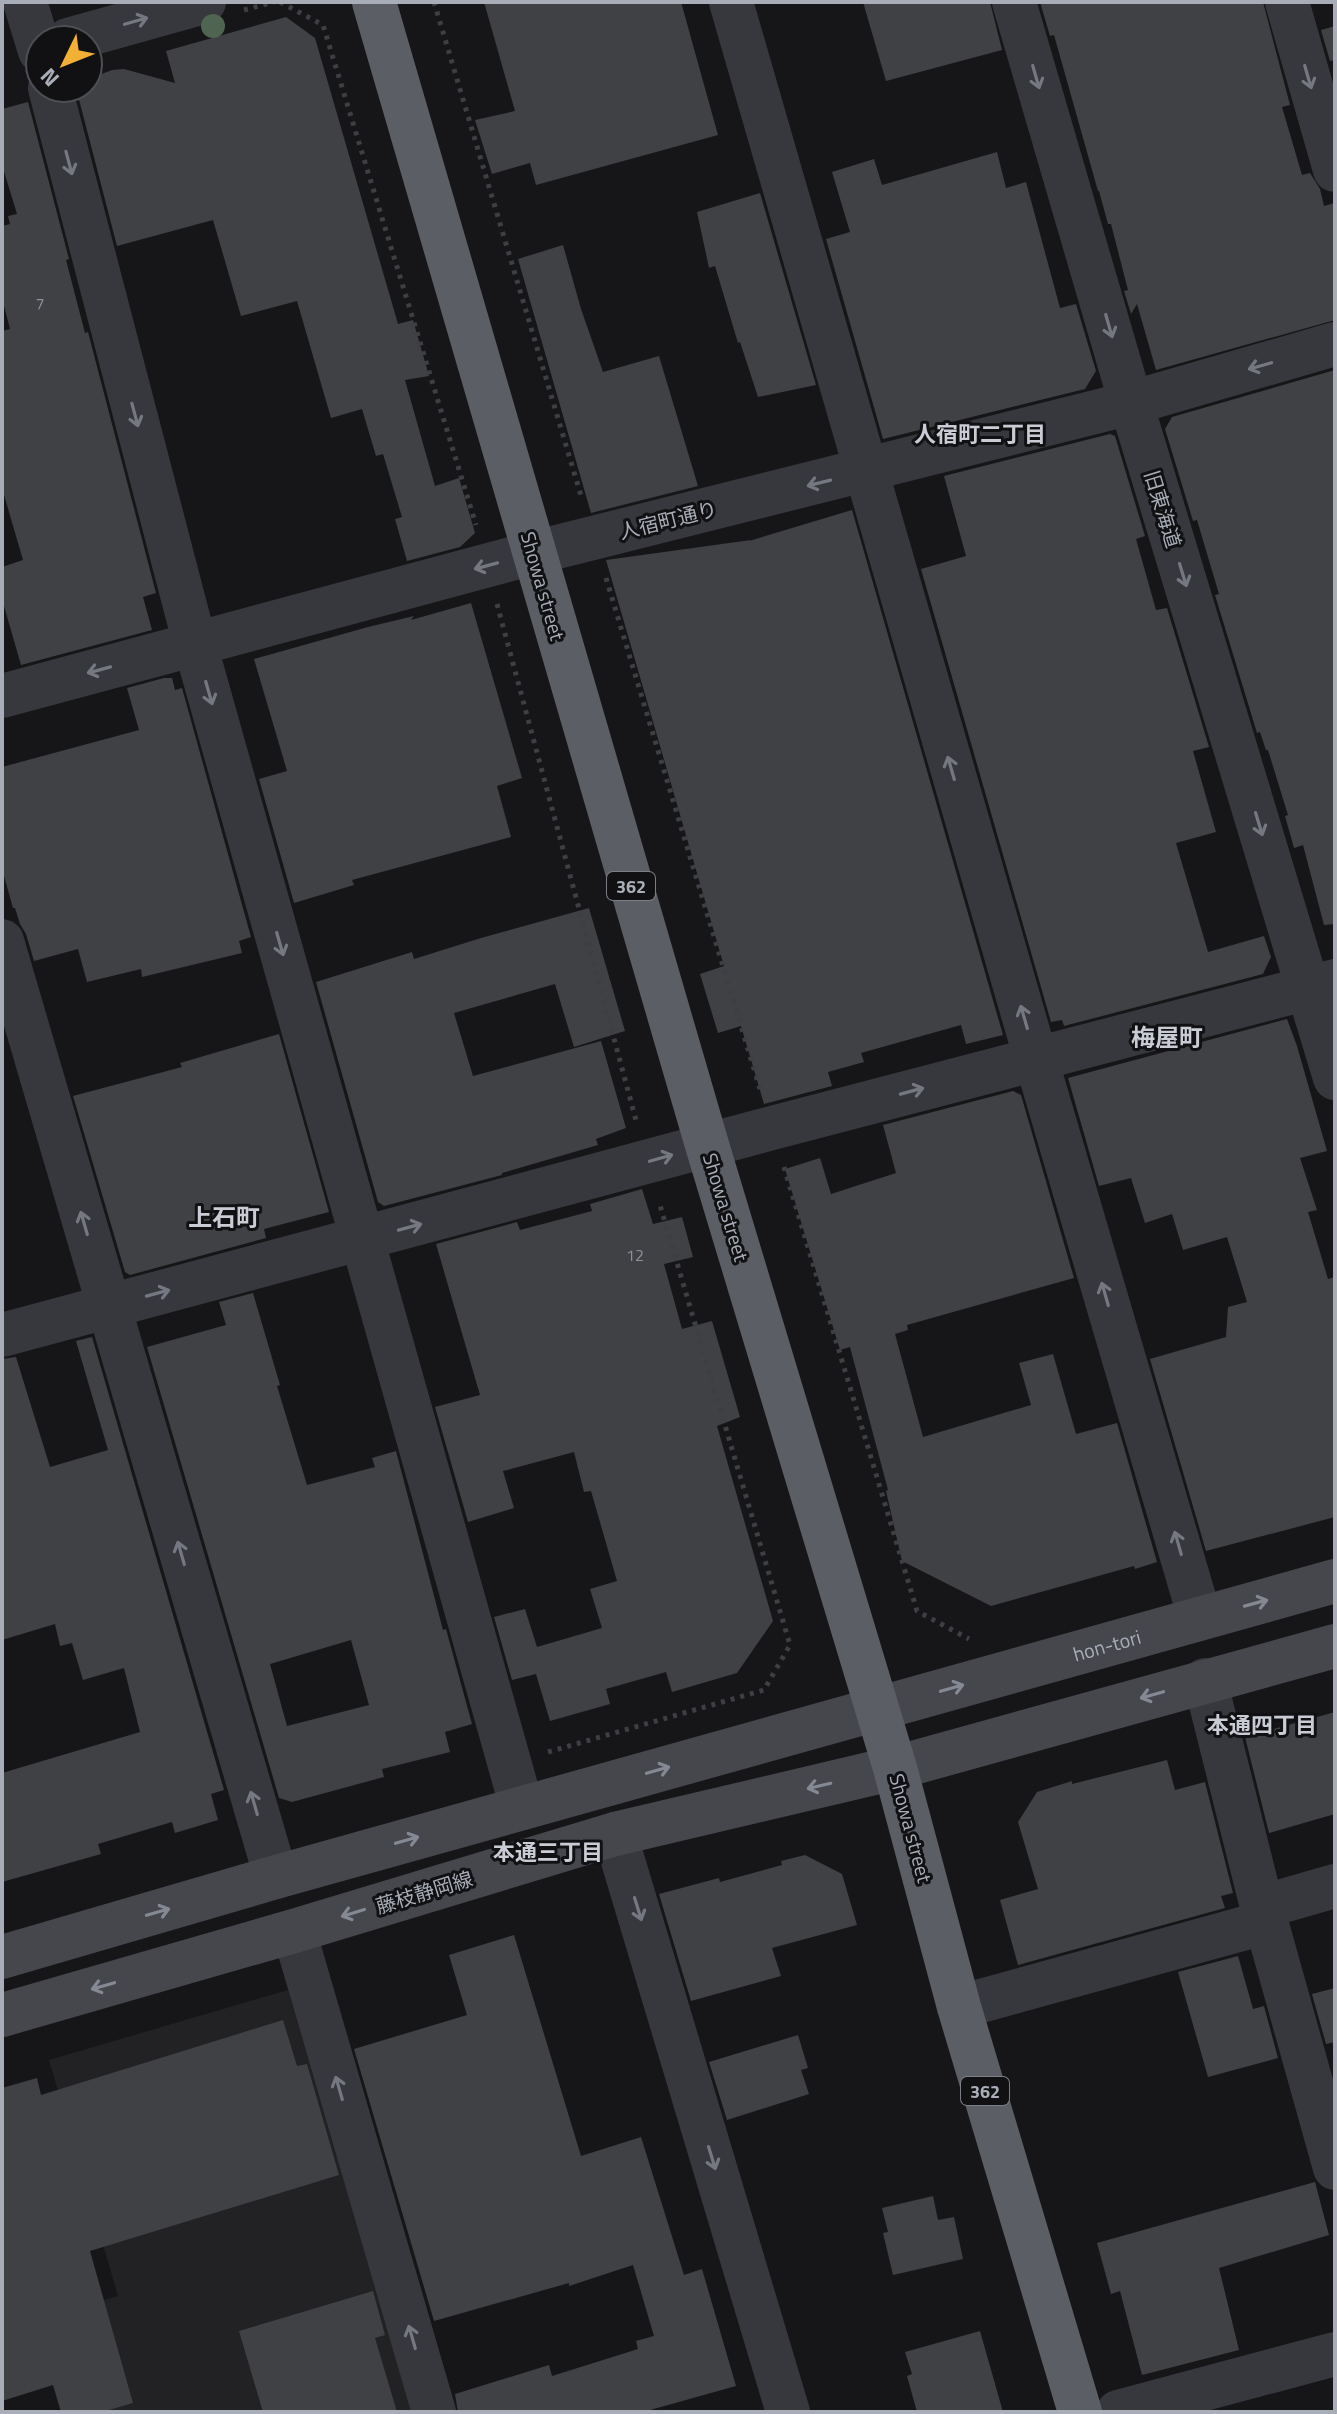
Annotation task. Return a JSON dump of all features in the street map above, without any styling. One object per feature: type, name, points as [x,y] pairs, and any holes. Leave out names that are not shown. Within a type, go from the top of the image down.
[{"type":"highway","name":"Showa street","points":[[374,2],[707,1145],[895,1768],[959,2007],[1080,2412]]},
{"type":"main road","name":"hon-tori","points":[[877,1709],[1335,1581]]},
{"type":"main road","points":[[895,1768],[1335,1646]]},
{"type":"main road","points":[[2,1957],[877,1709]]},
{"type":"main road","name":"藤枝静岡線","points":[[2,2015],[615,1834],[895,1768]]},
{"type":"street","points":[[25,2],[32,24]]},
{"type":"street","points":[[104,30],[204,2]]},
{"type":"street","points":[[731,2],[1200,1618]]},
{"type":"street","name":"旧東海道","points":[[1014,2],[1131,403],[1322,985],[1335,1078]]},
{"type":"street","points":[[1287,2],[1335,170]]},
{"type":"street","points":[[2,58],[24,53]]},
{"type":"street","points":[[54,104],[195,644],[522,1808]]},
{"type":"street","name":"人宿町通り","points":[[2,696],[533,553],[1131,403],[1335,344]]},
{"type":"street","points":[[2,941],[276,1877]]},
{"type":"street","points":[[2,1335],[707,1145],[1322,985]]},
{"type":"street","points":[[1205,1680],[1335,2168]]},
{"type":"street","points":[[615,1834],[788,2412]]},
{"type":"street","points":[[959,2007],[1265,1914],[1335,1886]]},
{"type":"street","points":[[294,1931],[434,2412]]},
{"type":"street","points":[[1118,2412],[1335,2354]]},
{"type":"path","points":[[280,2],[323,25],[487,566],[647,1162],[790,1645]]},
{"type":"path","points":[[434,2],[917,1611]]},
{"type":"shaded area","points":[[288,1990],[412,2412],[64,2412],[37,2320],[118,2296],[49,2060]]},
{"type":"building","points":[[484,2],[681,2],[718,135],[536,185],[530,163],[492,174],[475,120],[515,111]]},
{"type":"building","points":[[863,2],[990,2],[1002,50],[886,81]]},
{"type":"building","points":[[1040,2],[1263,2],[1290,105],[1282,107],[1302,175],[1310,173],[1320,189],[1324,206],[1335,203],[1335,320],[1156,370],[1137,304],[1131,314],[1111,224],[1108,224],[1098,191],[1054,35],[1050,36]]},
{"type":"building","points":[[286,17],[315,38],[398,324],[413,320],[429,376],[405,380],[435,486],[459,478],[475,533],[460,547],[407,561],[395,519],[402,517],[383,454],[376,456],[362,409],[331,418],[297,301],[241,316],[213,220],[117,246],[80,104],[104,104],[104,73],[112,70],[124,69],[175,83],[166,51]]},
{"type":"building","points":[[1335,26],[1335,60],[1330,61],[1321,30]]},
{"type":"building","points":[[29,104],[85,333],[88,332],[156,593],[143,597],[152,630],[21,665],[2,599],[2,567],[23,560],[2,488],[2,331],[10,329],[2,298],[2,226],[10,224],[8,216],[17,214],[2,165],[2,109]]},
{"type":"building","points":[[997,152],[1006,188],[1026,182],[1060,308],[1076,304],[1096,371],[1085,389],[883,439],[826,239],[850,232],[832,172],[874,159],[882,185]]},
{"type":"building","points":[[760,193],[816,385],[758,397],[715,266],[709,268],[697,212]]},
{"type":"building","points":[[563,245],[603,372],[659,356],[698,486],[591,513],[518,259]]},
{"type":"building","points":[[1335,370],[1335,924],[1324,925],[1303,845],[1294,848],[1285,816],[1288,815],[1268,750],[1260,732],[1257,733],[1215,595],[1219,594],[1197,520],[1193,521],[1165,429],[1172,417]]},
{"type":"building","points":[[1110,434],[1115,436],[1145,536],[1136,539],[1156,610],[1167,608],[1209,747],[1193,751],[1216,832],[1176,843],[1208,952],[1264,936],[1271,957],[1263,974],[1064,1026],[1062,1020],[1051,1022],[921,569],[966,556],[944,476]]},
{"type":"building","points":[[852,510],[1003,1035],[966,1044],[961,1025],[861,1053],[864,1062],[828,1072],[832,1086],[764,1104],[741,1026],[718,1033],[700,974],[724,966],[606,560],[749,541]]},
{"type":"building","points":[[471,603],[522,778],[497,786],[511,837],[352,880],[354,885],[294,903],[259,779],[287,771],[254,659],[368,627],[414,616],[411,620]]},
{"type":"building","points":[[172,678],[175,690],[182,688],[251,937],[239,941],[242,953],[142,977],[141,969],[87,982],[78,949],[34,961],[26,934],[13,908],[2,869],[2,767],[139,730],[127,688]]},
{"type":"building","points":[[589,908],[625,1031],[574,1047],[555,984],[454,1013],[473,1076],[601,1041],[626,1128],[596,1139],[598,1145],[502,1175],[384,1206],[378,1202],[316,982],[412,952],[414,959]]},
{"type":"building","points":[[1287,1019],[1327,1151],[1300,1158],[1317,1210],[1308,1212],[1328,1279],[1335,1277],[1335,1517],[1206,1551],[1150,1359],[1226,1337],[1228,1307],[1247,1302],[1227,1237],[1183,1250],[1172,1214],[1145,1223],[1131,1178],[1099,1186],[1068,1078]]},
{"type":"building","points":[[279,1034],[329,1212],[264,1229],[266,1238],[130,1275],[125,1272],[73,1096],[182,1067],[180,1063]]},
{"type":"building","points":[[1013,1091],[1021,1095],[1074,1278],[907,1325],[908,1330],[895,1334],[923,1437],[1031,1405],[1019,1363],[1053,1354],[1076,1434],[1117,1423],[1157,1562],[991,1606],[902,1561],[888,1490],[850,1347],[840,1350],[785,1169],[820,1158],[831,1194],[896,1173],[883,1125]]},
{"type":"building","points":[[642,1189],[653,1224],[682,1217],[693,1257],[664,1264],[682,1329],[712,1321],[740,1417],[717,1426],[773,1621],[737,1673],[672,1692],[666,1672],[606,1689],[610,1704],[550,1721],[536,1674],[512,1680],[494,1617],[525,1609],[537,1647],[602,1628],[590,1589],[617,1581],[591,1491],[584,1492],[574,1452],[503,1471],[514,1508],[468,1522],[435,1407],[480,1395],[436,1244],[517,1222],[520,1230],[592,1211],[590,1204]]},
{"type":"building","points":[[253,1293],[307,1485],[375,1467],[372,1458],[396,1451],[443,1630],[446,1629],[472,1724],[445,1732],[450,1752],[382,1769],[384,1777],[292,1802],[279,1798],[147,1347],[226,1325],[219,1302]],"holes":[[[351,1640],[369,1705],[287,1726],[270,1664]]]},
{"type":"building","points":[[92,1337],[224,1790],[211,1794],[218,1820],[175,1833],[172,1822],[98,1844],[101,1854],[2,1882],[2,1773],[140,1732],[124,1668],[83,1680],[72,1643],[60,1646],[55,1624],[2,1640],[2,1359],[16,1357],[50,1467],[108,1450],[76,1341]]},
{"type":"building","points":[[1335,1712],[1335,1814],[1269,1833],[1245,1737]]},
{"type":"building","points":[[1167,1760],[1175,1790],[1205,1782],[1233,1893],[1221,1896],[1225,1908],[1018,1965],[1000,1900],[1038,1889],[1018,1822],[1037,1792]]},
{"type":"building","points":[[805,1855],[842,1874],[857,1925],[772,1948],[781,1976],[691,2001],[659,1894],[719,1878],[720,1882],[782,1865],[781,1861]]},
{"type":"building","points":[[514,1935],[581,2156],[641,2137],[684,2275],[702,2269],[736,2386],[643,2412],[458,2412],[455,2394],[549,2365],[552,2376],[638,2349],[636,2341],[654,2336],[633,2265],[569,2286],[569,2283],[434,2321],[354,2049],[467,2015],[449,1955]]},
{"type":"building","points":[[1238,1956],[1253,2009],[1264,2006],[1278,2058],[1208,2077],[1178,1972]]},
{"type":"building","points":[[1335,1988],[1335,2042],[1326,2044],[1312,1994]]},
{"type":"building","points":[[283,2020],[297,2066],[307,2064],[339,2175],[90,2251],[133,2403],[102,2412],[61,2412],[53,2385],[2,2401],[2,2088],[37,2078],[41,2095]]},
{"type":"building","points":[[798,2035],[808,2068],[801,2070],[809,2094],[727,2120],[709,2062]]},
{"type":"building","points":[[1315,2182],[1329,2235],[1219,2268],[1239,2350],[1142,2375],[1120,2291],[1111,2294],[1097,2243]]},
{"type":"building","points":[[933,2196],[938,2220],[954,2217],[963,2259],[893,2275],[883,2233],[888,2232],[882,2208]]},
{"type":"building","points":[[373,2291],[385,2335],[375,2338],[397,2412],[263,2412],[239,2331]]},
{"type":"building","points":[[980,2331],[1003,2412],[917,2412],[907,2376],[912,2374],[905,2352]]},
{"type":"district","name":"人宿町二丁目","points":[[980,434]]},
{"type":"district","name":"梅屋町","points":[[1167,1037]]},
{"type":"district","name":"上石町","points":[[224,1217]]},
{"type":"district","name":"本通四丁目","points":[[1262,1725]]},
{"type":"district","name":"本通三丁目","points":[[548,1852]]}]
